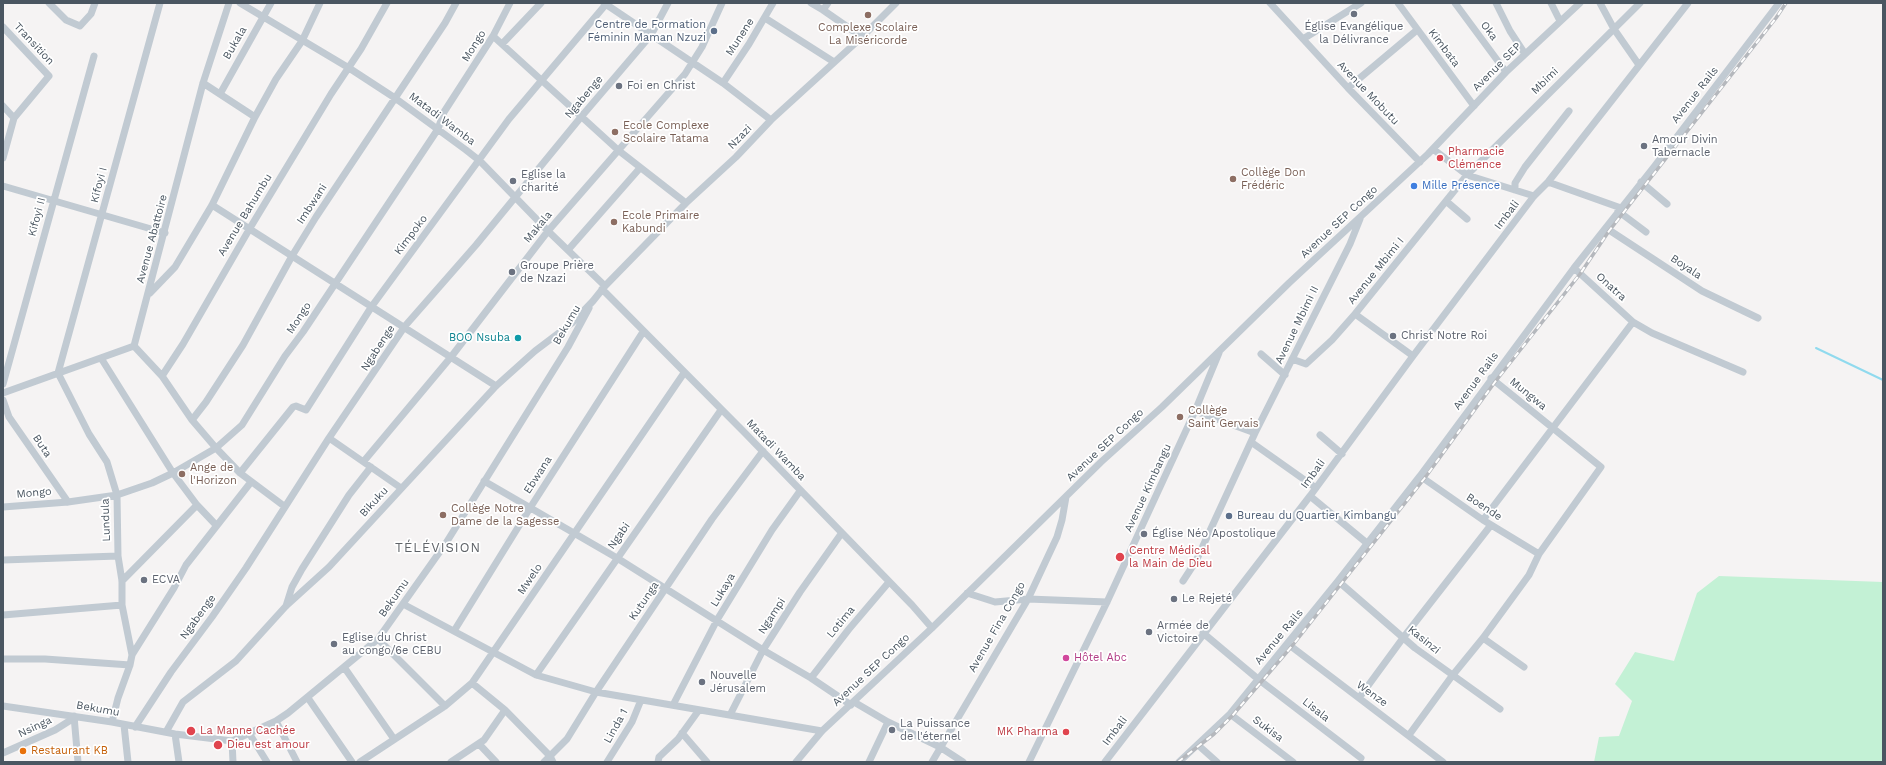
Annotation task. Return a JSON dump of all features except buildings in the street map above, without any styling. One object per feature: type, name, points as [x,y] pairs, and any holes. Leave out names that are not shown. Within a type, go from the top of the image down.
[{"type":"street","points":[[49,3],[66,20],[80,26],[91,14],[94,3]]},
{"type":"street","name":"Kifoyi I","points":[[58,374],[160,3]]},
{"type":"street","name":"Avenue Abattoire","points":[[134,346],[149,294],[203,83],[229,3]]},
{"type":"street","name":"Matadi Wamba","points":[[240,3],[349,68],[395,98],[480,161],[604,287],[643,332],[762,451],[932,628]]},
{"type":"street","name":"Bukala","points":[[220,94],[270,3]]},
{"type":"street","points":[[149,294],[175,267],[212,205],[255,117],[276,79],[302,41],[320,3]]},
{"type":"street","name":"Avenue Bahumbu","points":[[162,376],[184,344],[250,228],[331,94],[349,68],[387,3]]},
{"type":"street","name":"Imbwani","points":[[192,420],[243,345],[292,256],[445,23],[456,3]]},
{"type":"street","name":"Mongo","points":[[3,507],[68,502],[117,495],[152,483],[174,473],[216,448],[246,420],[285,356],[438,129],[444,112],[493,36],[510,3]]},
{"type":"street","points":[[502,44],[541,3]]},
{"type":"street","points":[[606,3],[651,35],[723,82],[771,120]]},
{"type":"street","name":"Kimpoko","points":[[240,473],[293,407],[296,406],[306,410],[372,306],[480,161],[509,119],[606,3]]},
{"type":"street","name":"Ngabenge","points":[[134,727],[171,672],[212,617],[329,438],[405,326],[476,245],[514,197],[651,35],[668,3]]},
{"type":"street","name":"Makala","points":[[364,461],[452,357],[548,231],[669,94],[693,63],[722,3]]},
{"type":"street","name":"Munene","points":[[723,82],[765,18],[773,3]]},
{"type":"street","points":[[811,3],[862,37]]},
{"type":"street","points":[[823,10],[828,3]]},
{"type":"street","name":"Nzazi","points":[[604,287],[686,203],[736,157],[771,120],[862,37],[896,3]]},
{"type":"street","name":"Avenue Mobutu","points":[[1270,3],[1348,88],[1420,162]]},
{"type":"street","points":[[1303,39],[1361,3]]},
{"type":"street","name":"Kimbata","points":[[1398,3],[1474,106]]},
{"type":"street","name":"Oka","points":[[1455,3],[1506,72]]},
{"type":"street","points":[[1496,3],[1510,31],[1525,54]]},
{"type":"street","points":[[1551,3],[1560,21]]},
{"type":"street","name":"Avenue SEP","points":[[1433,149],[1506,72],[1580,3]]},
{"type":"street","points":[[1600,3],[1614,29],[1639,65]]},
{"type":"street","name":"Mbimi","points":[[1467,175],[1640,3]]},
{"type":"street","points":[[1646,232],[1619,210],[1548,182],[1688,3]]},
{"type":"street","name":"Avenue Rails","points":[[1179,762],[1198,746],[1230,714],[1368,544],[1574,268],[1779,3]]},
{"type":"street","points":[[765,18],[834,62]]},
{"type":"street","name":"Transition","points":[[3,27],[49,76],[14,118]]},
{"type":"street","points":[[1348,88],[1417,30]]},
{"type":"street","points":[[493,36],[618,150],[686,203]]},
{"type":"street","name":"Kifoyi II","points":[[3,384],[94,56]]},
{"type":"street","points":[[203,83],[255,117]]},
{"type":"street","points":[[3,106],[14,118],[3,158]]},
{"type":"street","points":[[1515,190],[1515,183],[1525,167],[1569,111]]},
{"type":"street","points":[[1433,149],[1467,175],[1534,196]]},
{"type":"street","name":"Avenue SEP Congo","points":[[796,762],[822,732],[932,628],[1101,462],[1220,351],[1289,283],[1433,149]]},
{"type":"street","points":[[568,250],[640,168]]},
{"type":"street","name":"Avenue Mbimi I","points":[[1292,359],[1301,364],[1306,364],[1332,340],[1355,314],[1467,175]]},
{"type":"street","name":"Imbali","points":[[1105,762],[1342,454],[1413,356],[1534,196],[1548,182]]},
{"type":"street","points":[[1641,182],[1667,204]]},
{"type":"street","points":[[3,186],[53,202],[165,233]]},
{"type":"street","points":[[1446,201],[1467,219]]},
{"type":"street","points":[[212,205],[405,326],[496,386]]},
{"type":"street","name":"Avenue Mbimi II","points":[[1183,581],[1196,561],[1255,433],[1350,244],[1361,217]]},
{"type":"street","name":"Boyala","points":[[1606,228],[1702,291],[1758,318]]},
{"type":"street","name":"Onatra","points":[[1574,268],[1633,322],[1652,333],[1743,372]]},
{"type":"street","name":"Bikuku","points":[[166,732],[183,702],[236,661],[286,606],[329,567],[496,386],[572,322],[593,301],[604,287]]},
{"type":"street","name":"Bekumu","points":[[4,706],[112,722],[175,734],[232,741],[276,721],[308,698],[378,639],[446,543],[568,347],[593,301]]},
{"type":"street","points":[[1355,314],[1413,356]]},
{"type":"street","points":[[1483,520],[1633,322]]},
{"type":"street","name":"Ebwana","points":[[454,631],[530,508],[643,332]]},
{"type":"street","points":[[3,393],[134,346],[162,376],[192,420],[216,448],[240,473],[284,506]]},
{"type":"street","name":"Avenue Kimbangu","points":[[1028,762],[1107,602],[1195,411],[1220,351]]},
{"type":"street","points":[[1261,354],[1285,374]]},
{"type":"street","points":[[101,358],[174,473],[198,505],[216,525]]},
{"type":"street","name":"Mwelo","points":[[360,762],[445,706],[472,683],[494,653],[684,373]]},
{"type":"street","name":"Lundula","points":[[58,374],[89,434],[107,462],[117,495],[118,556],[122,581],[122,605],[132,655]]},
{"type":"street","name":"Mungwa","points":[[1491,378],[1601,467],[1539,554]]},
{"type":"street","name":"Buta","points":[[3,400],[9,417],[68,502]]},
{"type":"street","name":"Ngabi","points":[[536,675],[721,410]]},
{"type":"street","points":[[1195,411],[1255,433]]},
{"type":"street","points":[[1320,435],[1342,454]]},
{"type":"street","points":[[329,438],[401,488]]},
{"type":"street","points":[[1251,442],[1316,488]]},
{"type":"street","name":"Kutunga","points":[[544,762],[551,759],[568,739],[596,692],[666,587],[712,519],[762,451]]},
{"type":"street","points":[[286,606],[292,587],[302,569],[349,495],[370,466]]},
{"type":"street","name":"Boende","points":[[1420,476],[1490,525],[1539,554]]},
{"type":"street","points":[[484,481],[666,587],[763,650],[853,703],[940,747],[963,762]]},
{"type":"street","points":[[112,722],[132,655],[174,588],[186,564],[251,482]]},
{"type":"street","name":"Lukaya","points":[[673,705],[717,620],[772,530],[800,491]]},
{"type":"street","points":[[1310,496],[1368,544]]},
{"type":"street","name":"Avenue Fina Congo","points":[[932,762],[1028,599],[1057,537],[1066,498]]},
{"type":"street","points":[[122,581],[198,505]]},
{"type":"street","points":[[1359,698],[1490,525]]},
{"type":"street","name":"Ngampi","points":[[730,715],[763,650],[800,592],[841,534]]},
{"type":"street","points":[[1409,735],[1529,575],[1539,554]]},
{"type":"street","points":[[3,560],[118,556]]},
{"type":"street","name":"Kasinzi","points":[[1338,581],[1403,638],[1452,676],[1500,709]]},
{"type":"street","name":"Lotima","points":[[811,678],[849,629],[889,582]]},
{"type":"street","points":[[967,593],[995,602],[1028,599],[1107,602]]},
{"type":"street","points":[[403,604],[536,675],[596,692],[822,732]]},
{"type":"street","points":[[3,614],[122,605]]},
{"type":"street","name":"Lisala","points":[[1203,633],[1258,679],[1361,758]]},
{"type":"street","points":[[1483,638],[1524,667]]},
{"type":"street","points":[[378,639],[445,706]]},
{"type":"street","name":"Wenze","points":[[1288,644],[1443,762]]},
{"type":"street","points":[[3,659],[45,659],[130,665]]},
{"type":"street","points":[[344,667],[394,739]]},
{"type":"street","points":[[472,683],[505,710],[551,759]]},
{"type":"street","points":[[308,698],[352,762]]},
{"type":"street","name":"Linda 1","points":[[608,762],[632,722],[641,700]]},
{"type":"street","points":[[451,762],[484,740],[505,710]]},
{"type":"street","points":[[658,762],[659,757],[682,733],[699,710]]},
{"type":"street","name":"Sukisa","points":[[1230,714],[1292,762]]},
{"type":"street","points":[[74,717],[78,762]]},
{"type":"street","name":"Nsinga","points":[[3,753],[55,730],[74,717]]},
{"type":"street","points":[[276,721],[297,762]]},
{"type":"street","points":[[869,762],[888,722]]},
{"type":"street","points":[[124,725],[128,762]]},
{"type":"street","points":[[249,733],[267,762]]},
{"type":"street","points":[[682,733],[707,762]]},
{"type":"street","points":[[175,734],[179,762]]},
{"type":"street","points":[[232,741],[233,762]]},
{"type":"street","points":[[479,744],[496,762]]},
{"type":"street","points":[[1198,746],[1217,762]]},
{"type":"green space","points":[[1719,576],[1883,582],[1883,762],[1594,762],[1599,737],[1619,736],[1632,701],[1615,684],[1635,652],[1674,661],[1697,593]]},
{"type":"waterway","points":[[1816,348],[1883,380]]},
{"type":"railway","points":[[1178,762],[1214,734],[1232,716],[1292,646],[1424,479],[1495,382],[1580,274],[1609,231],[1776,18],[1786,3]]},
{"type":"place","name":"Église Evangélique la Délivrance","points":[[1354,14]]},
{"type":"place","name":"Complexe Scolaire La Miséricorde","points":[[868,15]]},
{"type":"place","name":"Centre de Formation Féminin Maman Nzuzi","points":[[714,31]]},
{"type":"place","name":"Foi en Christ","points":[[619,86]]},
{"type":"place","name":"Ecole Complexe Scolaire Tatama","points":[[615,132]]},
{"type":"place","name":"Amour Divin Tabernacle","points":[[1644,146]]},
{"type":"place","name":"Pharmacie Clémence","points":[[1440,158]]},
{"type":"place","name":"Collège Don Frédéric","points":[[1233,179]]},
{"type":"place","name":"Eglise la charité","points":[[513,181]]},
{"type":"place","name":"Mille Présence","points":[[1414,186]]},
{"type":"place","name":"Ecole Primaire Kabundi","points":[[614,222]]},
{"type":"place","name":"Groupe Prière de Nzazi","points":[[512,272]]},
{"type":"place","name":"Christ Notre Roi","points":[[1393,336]]},
{"type":"place","name":"BOO Nsuba","points":[[518,338]]},
{"type":"place","name":"Collège Saint Gervais","points":[[1180,417]]},
{"type":"place","name":"Ange de l'Horizon","points":[[182,474]]},
{"type":"place","name":"Collège Notre Dame de la Sagesse","points":[[443,515]]},
{"type":"place","name":"Bureau du Quartier Kimbangu","points":[[1229,516]]},
{"type":"place","name":"Église Néo Apostolique","points":[[1144,534]]},
{"type":"place","name":"Centre Médical la Main de Dieu","points":[[1120,557]]},
{"type":"place","name":"ECVA","points":[[144,580]]},
{"type":"place","name":"Le Rejeté","points":[[1174,599]]},
{"type":"place","name":"Armée de Victoire","points":[[1149,632]]},
{"type":"place","name":"Eglise du Christ au congo/6e CEBU","points":[[334,644]]},
{"type":"place","name":"Hôtel Abc","points":[[1066,658]]},
{"type":"place","name":"Nouvelle Jérusalem","points":[[702,682]]},
{"type":"place","name":"La Puissance de l'éternel","points":[[892,730]]},
{"type":"place","name":"La Manne Cachée","points":[[191,731]]},
{"type":"place","name":"MK Pharma","points":[[1066,732]]},
{"type":"place","name":"Dieu est amour","points":[[218,745]]},
{"type":"place","name":"Restaurant KB","points":[[23,751]]},
{"type":"district","name":"TÉLÉVISION","points":[[438,548]]}]
